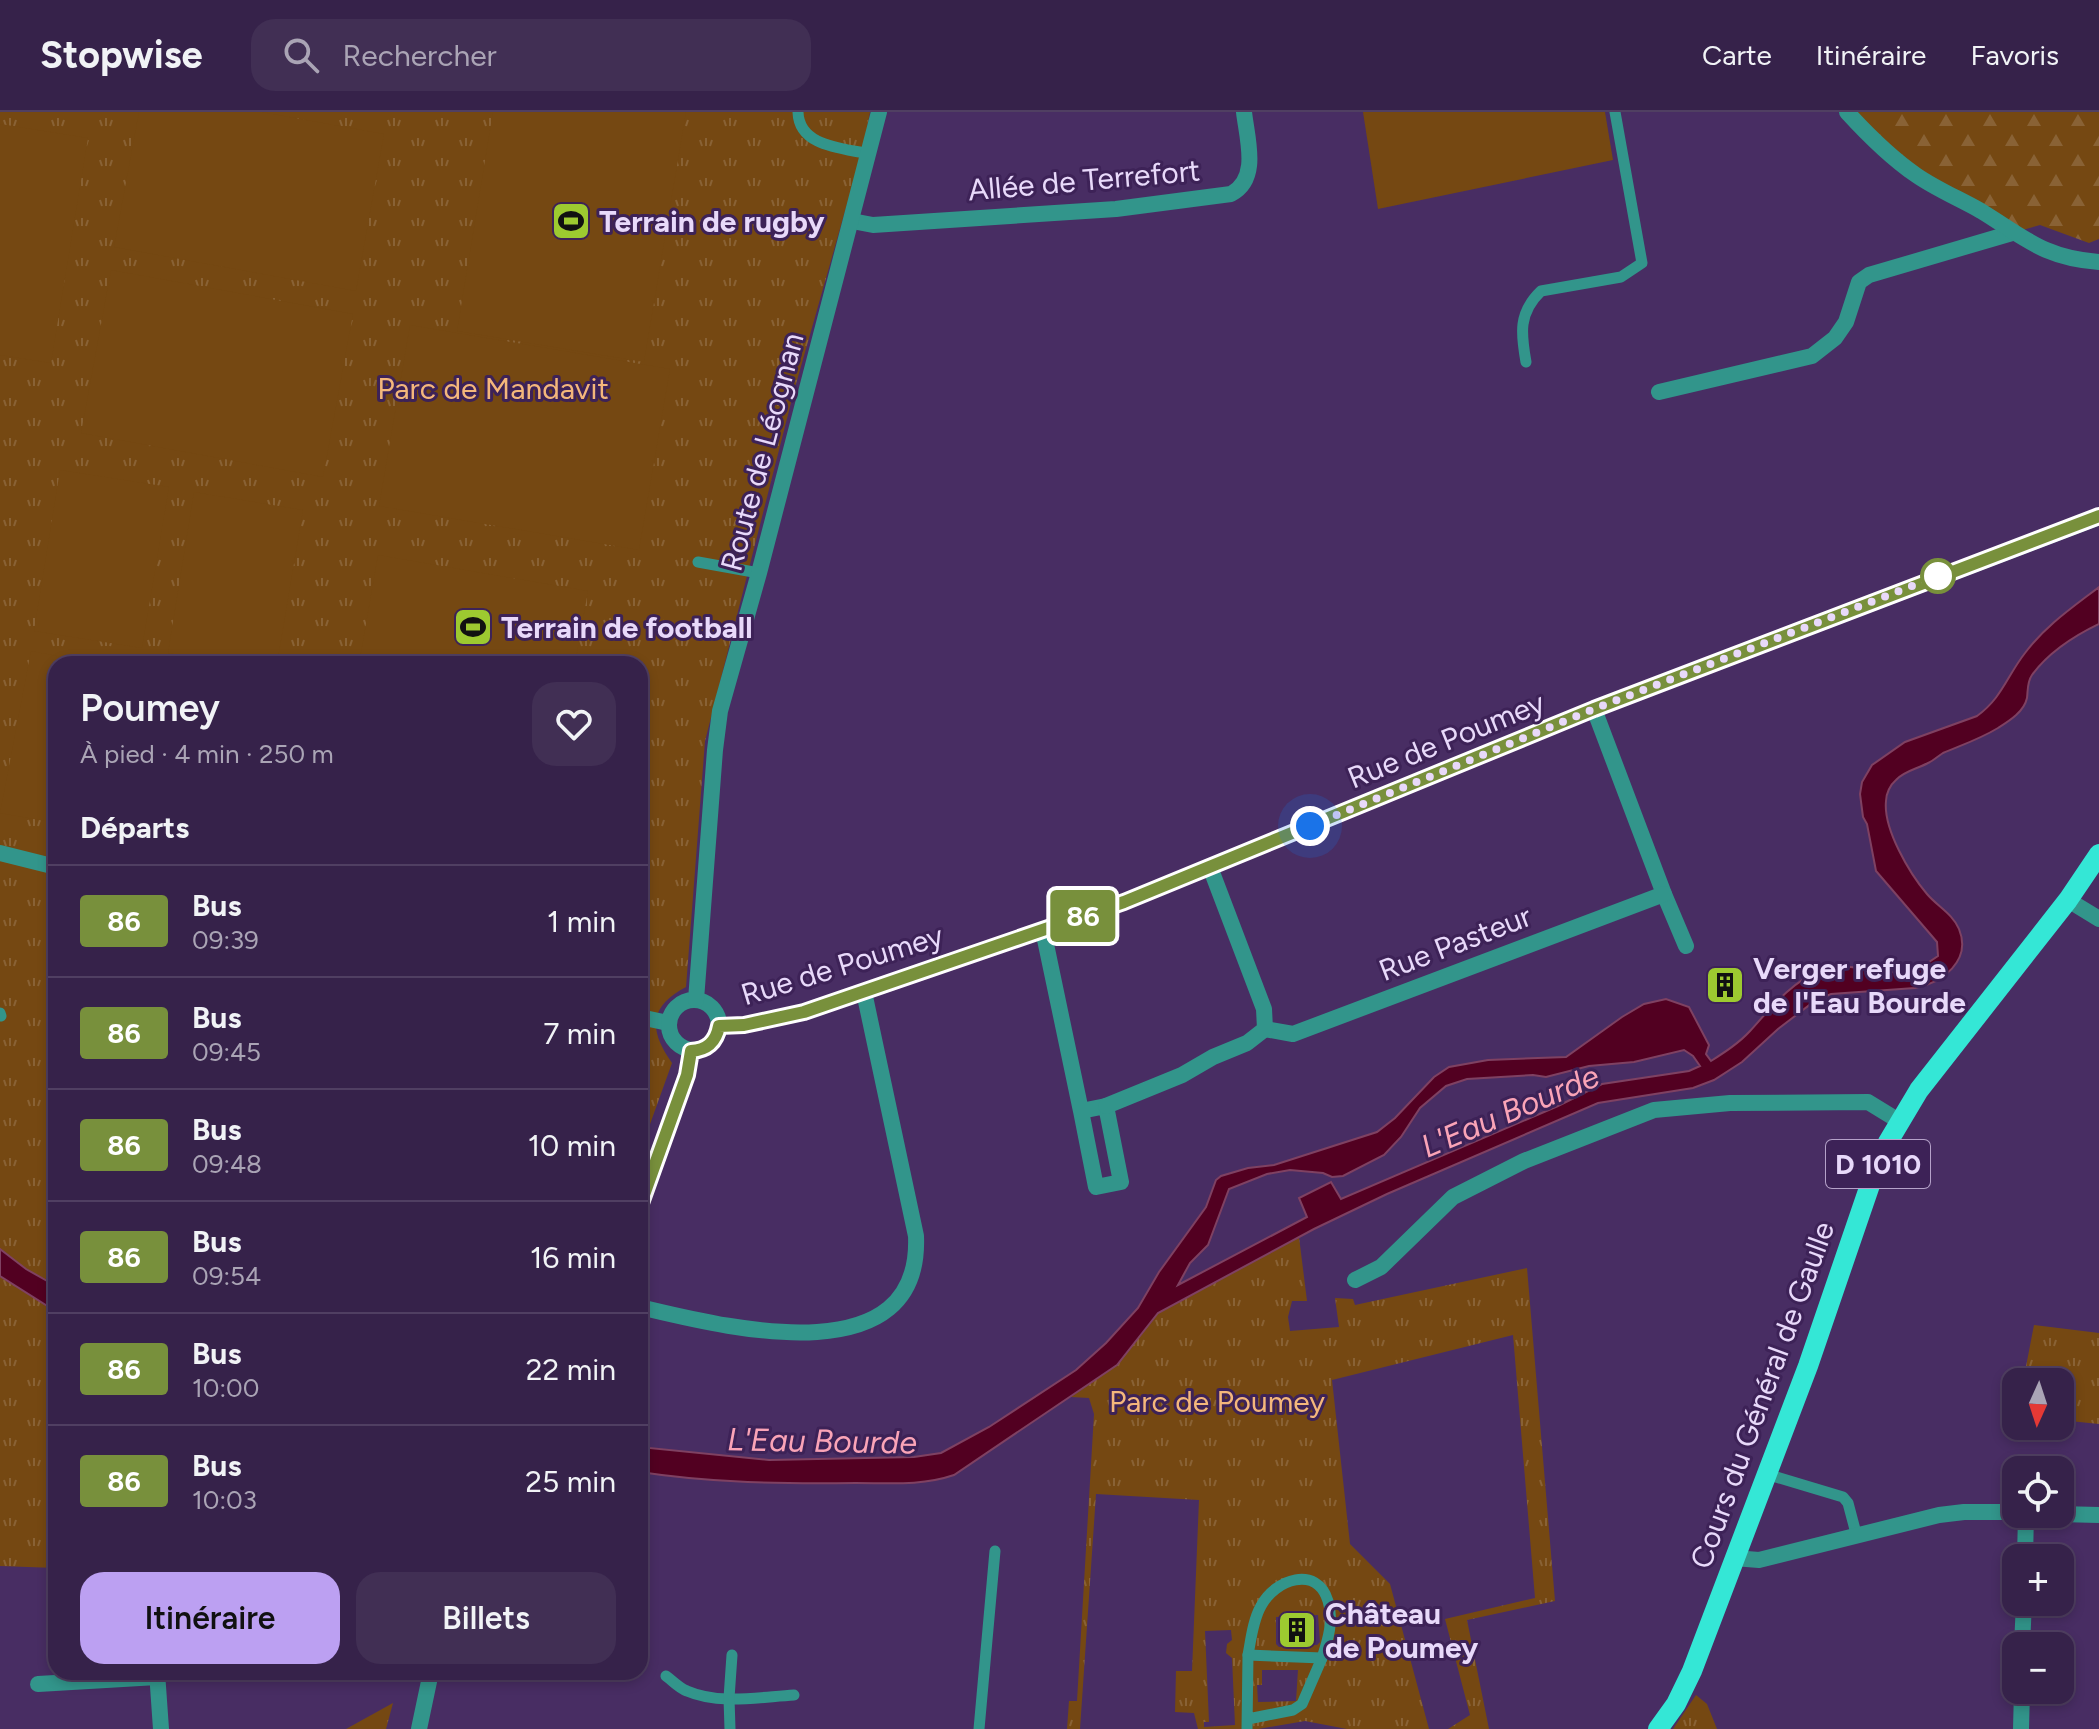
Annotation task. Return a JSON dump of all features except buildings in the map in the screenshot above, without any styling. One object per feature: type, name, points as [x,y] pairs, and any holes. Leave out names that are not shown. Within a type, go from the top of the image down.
[{"type":"main road","name":"Cours du Général de Gaulle","points":[[1658,1729],[1684,1688],[1808,1366],[1870,1185],[1899,1121],[1937,1067],[2068,900],[2099,854]]},
{"type":"street","name":"Route de Léognan","points":[[696,1000],[720,711],[879,112]]},
{"type":"street","name":"Allée de Terrefort","points":[[852,221],[873,225],[1116,209],[1231,194],[1244,185],[1249,172],[1244,112]]},
{"type":"street","points":[[1847,112],[1875,142],[1918,177],[1982,212],[2012,233],[2061,257],[2099,262]]},
{"type":"street","points":[[1659,392],[1812,356],[1835,338],[1846,322],[1859,282],[1869,275],[2012,233]]},
{"type":"street","name":"Rue de Poumey","points":[[719,1026],[732,1027],[771,1020],[864,992],[1124,902],[1594,709],[1992,555],[2099,517]]},
{"type":"street","points":[[1594,709],[1686,946]]},
{"type":"street","points":[[0,853],[48,865]]},
{"type":"street","points":[[1081,1111],[1106,1106],[1182,1075],[1213,1057],[1247,1043],[1265,1029],[1264,1009],[1210,867]]},
{"type":"street","name":"Rue Pasteur","points":[[1265,1029],[1293,1034],[1664,894]]},
{"type":"street","points":[[2068,900],[2099,919]]},
{"type":"street","points":[[1043,930],[1096,1187],[1121,1182],[1106,1106]]},
{"type":"street","points":[[648,1309],[732,1328],[798,1334],[842,1328],[870,1320],[885,1311],[906,1288],[915,1265],[916,1236],[864,992]]},
{"type":"street","points":[[696,1000],[710,1006],[719,1026],[707,1047],[691,1051],[675,1043],[668,1023],[670,1015],[681,1004],[696,1000]]},
{"type":"street","points":[[648,1019],[668,1023]]},
{"type":"street","points":[[648,1185],[687,1075],[691,1051]]},
{"type":"street","points":[[1355,1280],[1381,1267],[1453,1197],[1524,1161],[1654,1110],[1730,1103],[1868,1102],[1899,1121]]},
{"type":"street","points":[[1734,1558],[1752,1561],[1939,1515],[2002,1512]]},
{"type":"street","points":[[2074,1514],[2099,1515]]},
{"type":"street","points":[[38,1684],[49,1680]]},
{"type":"street","points":[[157,1680],[161,1729]]},
{"type":"street","points":[[419,1729],[429,1680]]},
{"type":"street","points":[[2021,1729],[2022,1704]]},
{"type":"lane","points":[[798,112],[803,129],[820,144],[869,154]]},
{"type":"lane","points":[[1526,362],[1522,323],[1525,311],[1541,291],[1621,277],[1642,263],[1615,112]]},
{"type":"lane","points":[[698,562],[759,573]]},
{"type":"lane","points":[[1766,1474],[1843,1497],[1848,1503],[1857,1537]]},
{"type":"lane","points":[[979,1729],[995,1551]]},
{"type":"lane","points":[[1310,1579],[1321,1587],[1328,1600],[1330,1630],[1322,1658],[1302,1704],[1293,1710],[1247,1724],[1248,1655],[1261,1606],[1269,1594],[1283,1583],[1310,1579]]},
{"type":"lane","points":[[730,1729],[732,1655]]},
{"type":"lane","points":[[1248,1655],[1322,1658]]},
{"type":"lane","points":[[666,1676],[685,1690],[705,1697],[794,1695]]},
{"type":"green space","name":"Parc de Mandavit","points":[[0,112],[870,112],[864,144],[794,391],[705,741],[686,987],[665,1003],[656,1020],[659,1040],[672,1063],[648,1130],[648,656],[48,656],[48,1568],[0,1566]]},
{"type":"green space","points":[[139,112],[262,112],[384,134],[356,291],[114,247]]},
{"type":"green space","name":"Terrain de rugby","points":[[493,112],[686,112],[644,362],[457,331]]},
{"type":"green space","points":[[1363,112],[1605,112],[1613,160],[1378,209]]},
{"type":"green space","points":[[1847,112],[2099,112],[2099,239],[2089,243],[2040,225],[2012,233],[1918,177]]},
{"type":"green space","points":[[0,124],[88,138],[51,363],[0,355]]},
{"type":"green space","points":[[111,270],[353,314],[323,477],[81,433]]},
{"type":"green space","points":[[410,325],[670,369],[639,550],[379,506]]},
{"type":"green space","points":[[60,470],[169,487],[142,648],[34,631]]},
{"type":"green space","points":[[194,492],[303,510],[278,656],[185,656],[168,653]]},
{"type":"green space","name":"Terrain de football","points":[[378,555],[588,591],[576,656],[360,656]]},
{"type":"green space","points":[[31,651],[56,656],[48,656],[48,822],[0,813]]},
{"type":"green space","name":"Parc de Poumey","points":[[1299,1237],[1307,1301],[1292,1301],[1288,1317],[1290,1331],[1339,1327],[1335,1298],[1353,1299],[1355,1305],[1527,1268],[1555,1601],[1467,1620],[1489,1729],[1448,1729],[1470,1715],[1445,1619],[1535,1598],[1513,1335],[1332,1380],[1350,1544],[1390,1584],[1429,1729],[1347,1729],[1305,1721],[1258,1729],[1198,1729],[1194,1713],[1175,1712],[1176,1671],[1192,1671],[1199,1500],[1096,1494],[1080,1729],[1067,1729],[1069,1701],[1077,1701],[1094,1414],[1089,1398],[1071,1397],[1117,1365],[1158,1313]],"holes":[[[1318,1615],[1320,1642],[1317,1645],[1279,1647],[1276,1644],[1276,1617]],[[1231,1630],[1232,1640],[1227,1644],[1226,1653],[1232,1658],[1235,1725],[1204,1727],[1204,1722],[1209,1722],[1205,1631]],[[1262,1670],[1298,1670],[1296,1701],[1258,1702],[1257,1685],[1262,1685]]]},
{"type":"green space","points":[[2034,1325],[2099,1333],[2099,1424],[2074,1421],[2074,1368],[2026,1368]]},
{"type":"green space","points":[[1696,1695],[1707,1704],[1717,1729],[1673,1729]]},
{"type":"green space","points":[[393,1703],[386,1729],[346,1729]]},
{"type":"shaded area","points":[[2099,587],[2099,624],[2062,645],[2046,659],[2030,678],[2027,698],[2019,712],[1991,732],[1903,774],[1890,787],[1886,798],[1889,825],[1906,863],[1920,885],[1949,914],[1959,929],[1961,951],[1952,969],[1944,976],[1915,988],[1831,994],[1816,1000],[1742,1062],[1714,1080],[1693,1088],[1598,1103],[1314,1229],[1158,1313],[1117,1365],[954,1475],[905,1483],[802,1483],[721,1481],[648,1473],[648,1448],[769,1460],[914,1457],[941,1453],[989,1427],[1076,1370],[1106,1343],[1138,1308],[1159,1272],[1206,1207],[1216,1180],[1221,1176],[1274,1165],[1377,1132],[1395,1118],[1434,1077],[1449,1067],[1488,1060],[1566,1057],[1644,1004],[1666,999],[1689,1007],[1709,1045],[1706,1054],[1711,1061],[1741,1039],[1782,996],[1820,971],[1850,967],[1905,971],[1938,956],[1937,942],[1876,871],[1863,817],[1862,782],[1872,765],[1905,742],[1977,716],[1986,709],[2033,643]],"holes":[[[1684,1050],[1700,1066],[1689,1071],[1602,1084],[1341,1199],[1331,1182],[1299,1198],[1307,1217],[1178,1285],[1190,1263],[1208,1245],[1229,1189],[1267,1174],[1290,1170],[1343,1176],[1384,1155],[1401,1137],[1420,1108],[1446,1086],[1467,1079],[1546,1077],[1589,1066],[1634,1062]]]},
{"type":"shaded area","points":[[0,1249],[48,1281],[48,1306],[0,1276]]},
{"type":"bus line","name":"86","points":[[648,1184],[687,1075],[691,1051],[707,1047],[719,1026],[732,1027],[804,1012],[1124,902],[1594,709],[2099,516]]},
{"type":"place","name":"Terrain de rugby","points":[[571,221]]},
{"type":"place","name":"Terrain de football","points":[[473,627]]},
{"type":"place","name":"Verger refuge de l'Eau Bourde","points":[[1725,985]]},
{"type":"place","name":"Château de Poumey","points":[[1297,1630]]},
{"type":"route","points":[[1310,826],[1594,709],[1938,576]]},
{"type":"water label","name":"L'Eau Bourde","points":[[1510,1111]]},
{"type":"water label","name":"L'Eau Bourde","points":[[822,1441]]}]
